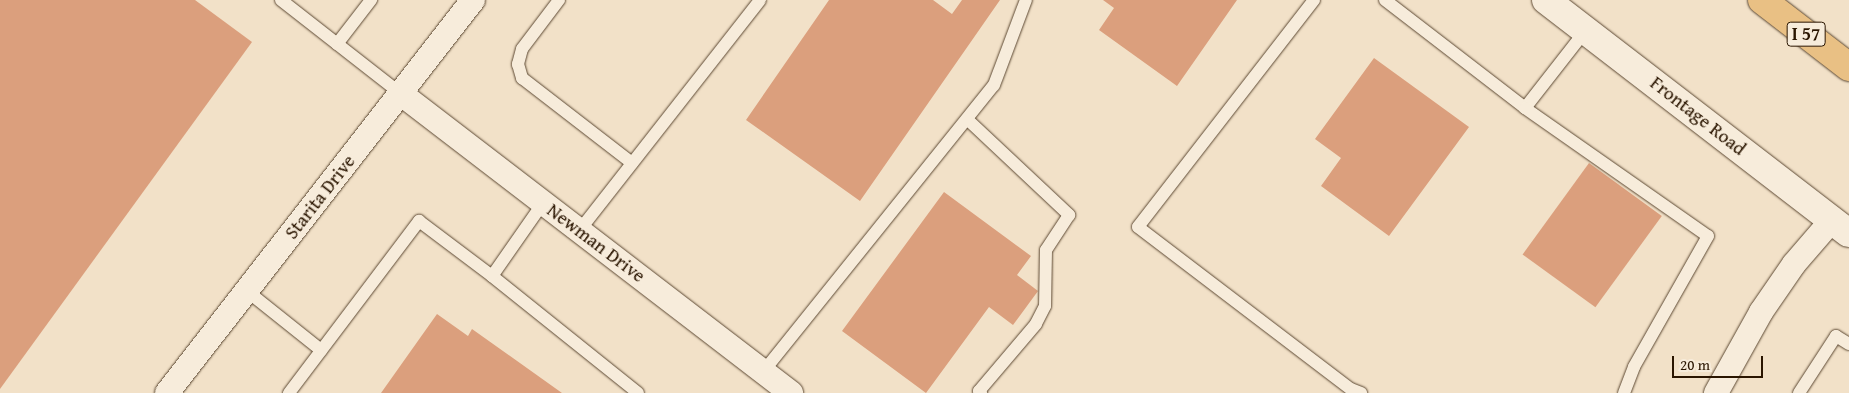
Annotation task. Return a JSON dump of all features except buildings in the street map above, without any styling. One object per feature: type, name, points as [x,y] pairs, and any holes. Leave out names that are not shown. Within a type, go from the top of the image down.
[{"type":"highway","name":"I 57","points":[[1762,0],[1849,67]]},
{"type":"main road","name":"Frontage Road","points":[[1546,0],[1841,226]]},
{"type":"street","name":"Starita Drive","points":[[167,393],[472,0]]},
{"type":"street","name":"Newman Drive","points":[[400,93],[791,393]]},
{"type":"street","points":[[1716,393],[1761,312],[1794,264],[1841,226]]},
{"type":"lane","points":[[281,0],[400,93]]},
{"type":"lane","points":[[337,44],[371,0]]},
{"type":"lane","points":[[559,0],[522,49],[518,64],[522,78],[632,163]]},
{"type":"lane","points":[[578,230],[760,0]]},
{"type":"lane","points":[[763,372],[968,120],[994,85],[1026,0]]},
{"type":"lane","points":[[1314,0],[1138,227],[1352,389],[1361,393]]},
{"type":"lane","points":[[1385,0],[1524,108],[1708,236],[1634,367],[1624,393]]},
{"type":"lane","points":[[1524,108],[1586,30]]},
{"type":"lane","points":[[968,120],[1069,215],[1046,250],[1045,306],[1036,324],[979,391],[981,393]]},
{"type":"lane","points":[[492,276],[543,203]]},
{"type":"lane","points":[[288,393],[419,222],[492,276],[638,393]]},
{"type":"lane","points":[[247,290],[322,350]]},
{"type":"lane","points":[[1799,393],[1836,336],[1849,344]]}]
